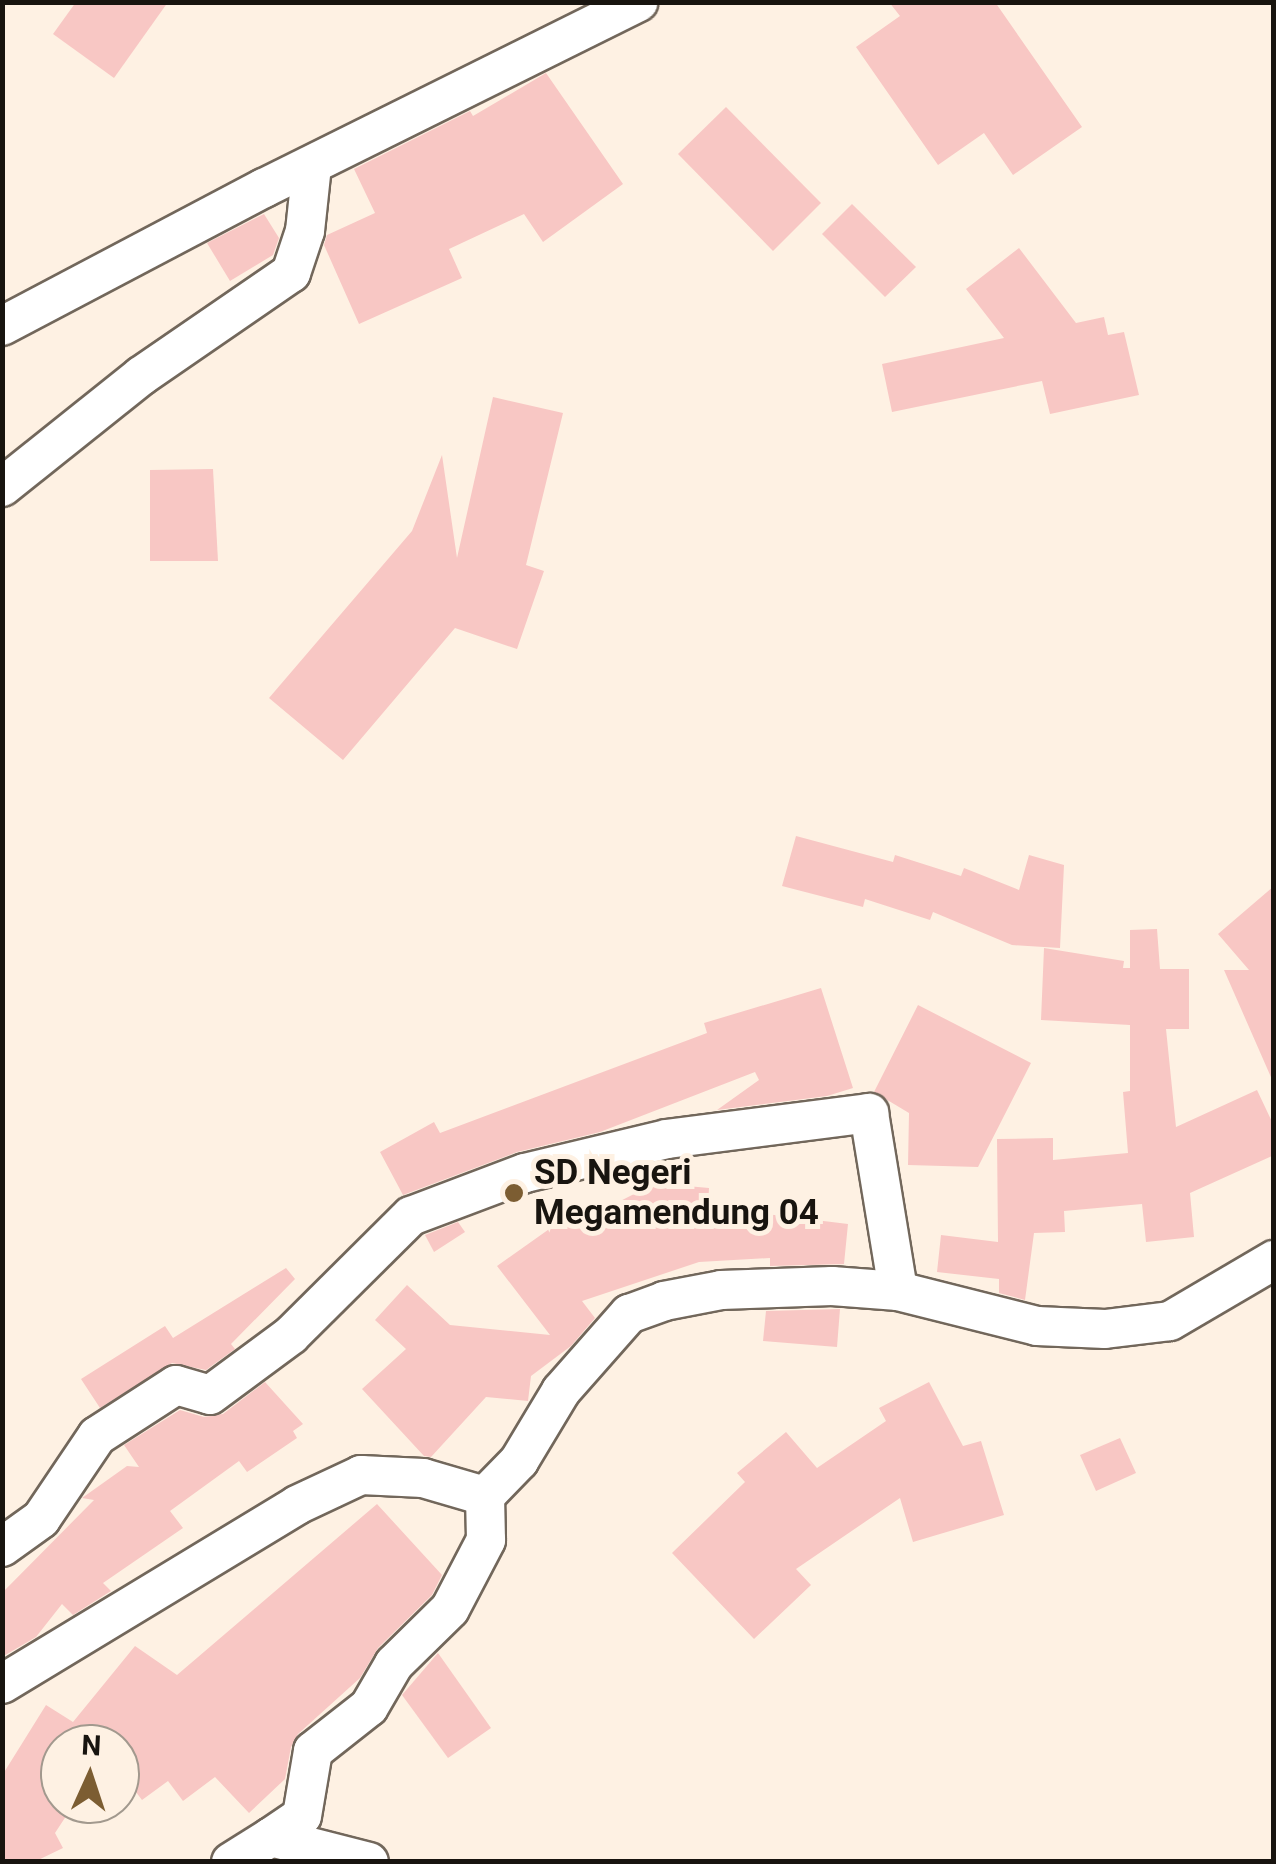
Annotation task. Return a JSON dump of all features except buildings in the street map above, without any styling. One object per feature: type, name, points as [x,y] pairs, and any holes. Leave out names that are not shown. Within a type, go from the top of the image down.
[{"type":"street","points":[[2,326],[638,2]]},
{"type":"street","points":[[2,488],[141,376],[291,273],[305,231],[312,166]]},
{"type":"street","points":[[2,1547],[42,1519],[97,1436],[176,1385],[210,1395],[291,1336],[411,1216],[525,1173],[667,1139],[869,1114],[898,1291]]},
{"type":"street","points":[[231,1862],[302,1816],[313,1751],[369,1707],[394,1664],[458,1597],[486,1540],[486,1496],[519,1461],[560,1391],[629,1314],[664,1301],[778,1285],[898,1291],[1037,1326],[1105,1328],[1170,1321],[1274,1260]]},
{"type":"street","points":[[2,1684],[297,1505],[361,1475],[423,1478],[486,1496]]},
{"type":"street","points":[[271,1837],[369,1862]]},
{"type":"place","name":"SD Negeri Megamendung 04","points":[[514,1193]]}]
